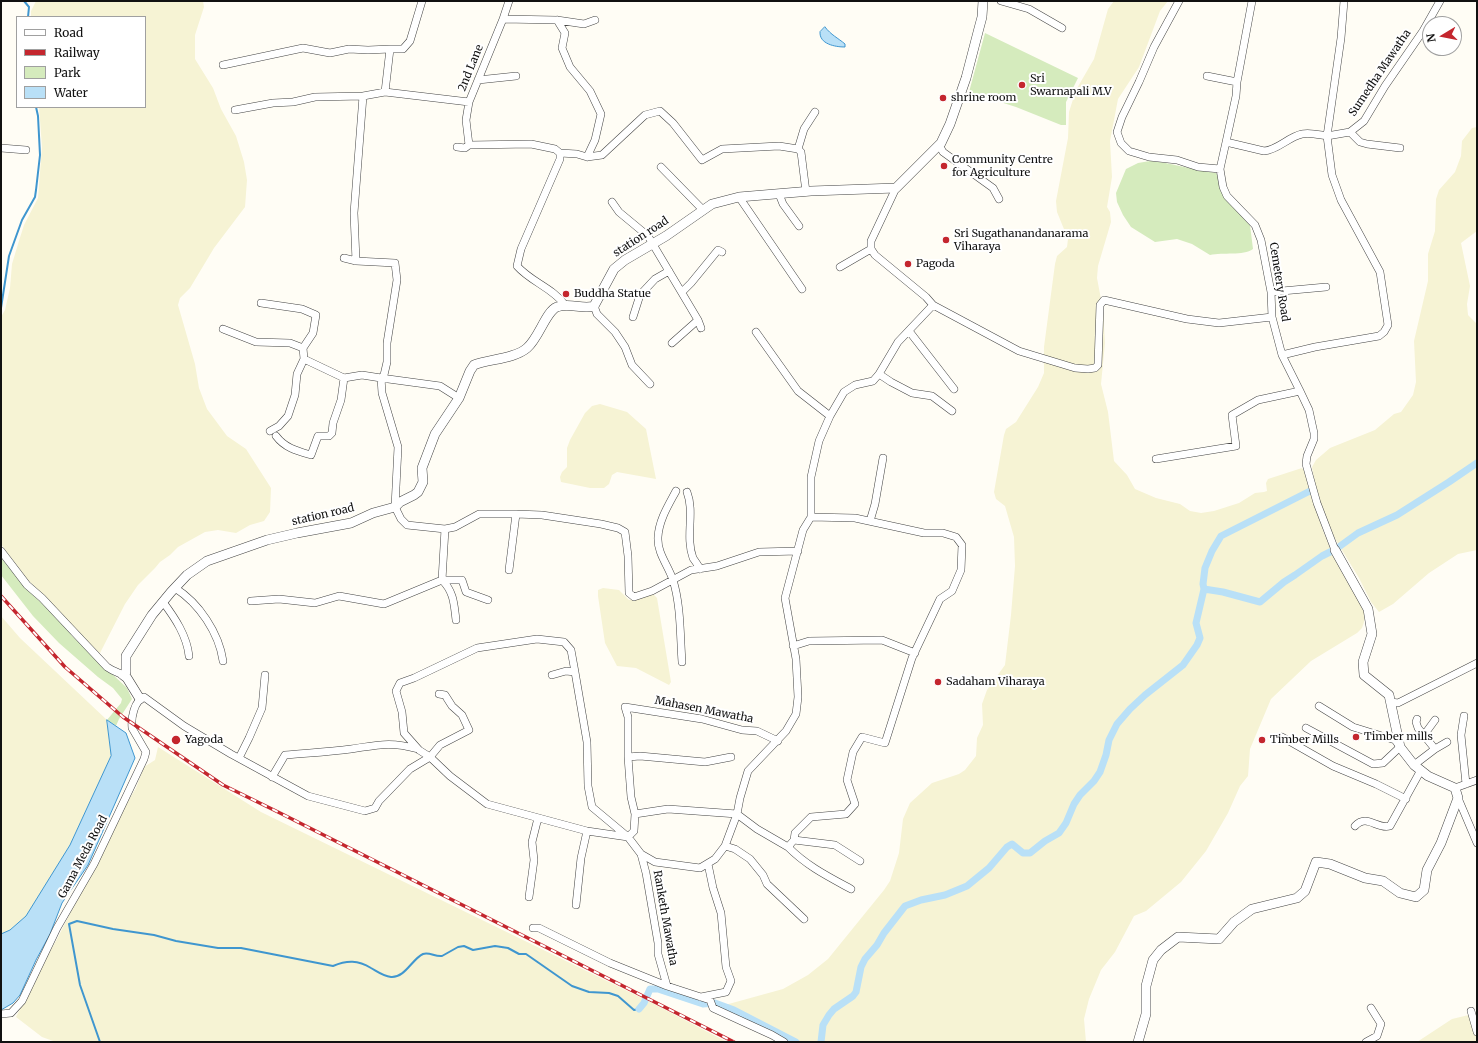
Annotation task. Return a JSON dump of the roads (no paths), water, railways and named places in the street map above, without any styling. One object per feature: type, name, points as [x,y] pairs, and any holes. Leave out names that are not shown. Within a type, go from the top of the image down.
[{"type":"street","points":[[223,65],[303,48],[330,53],[349,49],[403,49],[410,41],[422,1]]},
{"type":"street","name":"2nd Lane","points":[[469,144],[466,120],[469,102],[509,1]]},
{"type":"street","points":[[983,1],[982,17],[966,78],[950,124],[939,145],[896,188],[871,241],[871,249],[875,255],[926,297],[932,305],[1019,351],[1075,368],[1088,369],[1095,368],[1098,365],[1100,305],[1104,300],[1187,319],[1219,323],[1272,317]]},
{"type":"street","points":[[1002,1],[1029,9],[1062,28]]},
{"type":"street","points":[[1179,1],[1154,47],[1140,82],[1122,117],[1117,132],[1121,143],[1129,151],[1149,157],[1177,160],[1198,166],[1220,169]]},
{"type":"street","name":"Cemetery Road","points":[[1252,1],[1237,82],[1236,96],[1220,169],[1224,192],[1255,225],[1262,240],[1271,292],[1272,317],[1282,355],[1309,410],[1314,433],[1314,439],[1307,456],[1306,464],[1316,503],[1335,549]]},
{"type":"street","points":[[1282,355],[1315,347],[1378,336],[1384,332],[1388,325],[1380,272],[1341,200],[1332,175],[1327,136],[1341,38],[1344,1]]},
{"type":"street","name":"Sumedha Mawatha","points":[[1327,136],[1350,132],[1364,121],[1385,86],[1423,31],[1440,1]]},
{"type":"street","points":[[503,19],[557,20],[584,24],[595,20]]},
{"type":"street","points":[[557,20],[565,33],[562,48],[570,67],[590,91],[601,114],[595,140],[587,157]]},
{"type":"street","points":[[385,92],[390,49]]},
{"type":"street","points":[[478,80],[516,76]]},
{"type":"street","points":[[1207,76],[1237,82]]},
{"type":"street","points":[[235,110],[273,103],[293,102],[315,97],[363,96],[385,92],[469,102]]},
{"type":"street","points":[[356,261],[354,213],[363,96]]},
{"type":"street","points":[[457,147],[465,148],[469,144],[531,144],[555,149],[560,153],[577,154],[587,157],[602,155],[646,115],[660,111],[673,123],[702,160],[722,149],[779,146],[798,149]]},
{"type":"street","points":[[806,192],[800,152],[798,149],[804,129],[815,112]]},
{"type":"street","points":[[1350,132],[1360,142],[1400,148]]},
{"type":"street","points":[[1226,142],[1264,152],[1270,151],[1302,134],[1327,136]]},
{"type":"street","points":[[939,145],[943,152],[993,188],[1000,199]]},
{"type":"street","points":[[1,148],[26,150]]},
{"type":"street","points":[[560,153],[560,159],[521,249],[518,266],[524,273],[547,288],[565,305],[594,306],[597,314],[615,332],[626,347],[632,365],[650,384]]},
{"type":"street","points":[[661,167],[703,210]]},
{"type":"street","name":"station road","points":[[594,306],[614,269],[625,260],[653,244],[712,204],[739,197],[896,188]]},
{"type":"street","points":[[779,194],[783,204],[799,226]]},
{"type":"street","points":[[739,197],[802,289]]},
{"type":"street","points":[[612,202],[619,212],[648,236],[682,292],[701,328]]},
{"type":"street","points":[[840,267],[871,249]]},
{"type":"street","points":[[682,292],[718,250],[722,252]]},
{"type":"street","points":[[344,258],[356,261],[395,264],[397,280],[387,342],[387,362],[384,375],[381,378],[382,393],[398,447],[395,507],[401,519],[407,525],[445,530],[455,527],[479,514],[516,514],[542,515],[618,528],[625,532],[628,556],[629,593],[634,596],[652,591],[691,570],[717,566],[759,552],[798,552]]},
{"type":"street","points":[[633,317],[640,295],[655,279],[669,271]]},
{"type":"street","points":[[1271,292],[1326,287]]},
{"type":"street","points":[[261,303],[302,309],[316,315],[312,333],[303,348],[304,359],[297,374],[295,395],[288,416],[279,426],[270,430]]},
{"type":"street","name":"station road","points":[[122,675],[126,672],[126,656],[152,615],[188,575],[207,561],[267,540],[351,523],[395,507],[400,502],[418,492],[423,482],[422,468],[435,434],[459,398],[474,365],[520,353],[527,348],[539,333],[551,310],[565,305]]},
{"type":"street","points":[[628,837],[587,831],[487,804],[450,776],[430,757],[420,750],[404,733],[402,712],[396,691],[400,683],[414,678],[477,648],[537,639],[564,642],[571,650],[587,742],[588,786],[592,807],[628,837],[641,854],[655,862],[700,868],[708,864],[715,859],[725,846],[737,814],[748,771],[778,741],[796,714],[798,697],[796,659],[785,598],[803,530],[811,517],[811,477],[818,441],[844,392],[855,385],[873,381],[880,374],[898,342],[932,305]]},
{"type":"street","points":[[672,343],[698,320]]},
{"type":"street","points":[[223,329],[256,342],[290,343],[303,348]]},
{"type":"street","points":[[909,331],[954,389]]},
{"type":"street","points":[[756,332],[798,391],[830,416]]},
{"type":"street","points":[[304,359],[344,378],[362,376],[440,386],[459,398]]},
{"type":"street","points":[[880,374],[891,382],[912,393],[932,396],[952,411]]},
{"type":"street","points":[[276,436],[280,442],[294,450],[311,455],[318,436],[329,436],[332,433],[333,423],[341,400],[344,378]]},
{"type":"street","points":[[1156,459],[1236,446],[1232,415],[1258,400],[1300,391]]},
{"type":"street","points":[[870,521],[875,504],[883,458]]},
{"type":"street","points":[[676,491],[661,519],[658,537],[660,554],[673,580],[679,610],[682,662]]},
{"type":"street","points":[[687,492],[690,501],[690,536],[693,557],[700,569]]},
{"type":"street","points":[[509,570],[516,514]]},
{"type":"street","points":[[788,847],[794,840],[795,833],[811,817],[846,814],[855,804],[846,780],[853,752],[862,737],[885,743],[914,656],[940,599],[952,591],[961,570],[962,545],[956,537],[943,533],[924,533],[855,518],[811,517]]},
{"type":"street","points":[[445,530],[442,580],[448,586],[454,599],[456,620]]},
{"type":"street","points":[[1335,549],[1368,609],[1372,634],[1363,662],[1364,675],[1389,695],[1400,747]]},
{"type":"street","points":[[1,551],[27,585],[42,598],[107,667],[127,678],[140,699],[144,697],[149,699],[184,726],[308,796],[365,811],[375,808],[379,800],[410,769],[430,757],[440,745],[470,730],[462,715],[452,706],[445,695],[439,694]]},
{"type":"street","points":[[251,601],[279,599],[315,604],[339,596],[384,604],[442,580],[462,580],[466,592],[488,600]]},
{"type":"street","points":[[175,588],[186,594],[202,614],[216,636],[221,648],[223,661]]},
{"type":"street","points":[[163,602],[180,629],[188,646],[189,656]]},
{"type":"street","points":[[793,646],[809,641],[882,640],[914,656]]},
{"type":"street","points":[[1391,702],[1398,703],[1477,663]]},
{"type":"street","points":[[552,675],[575,672]]},
{"type":"street","points":[[239,758],[262,708],[265,675]]},
{"type":"street","name":"Gama Meda Road","points":[[1,1014],[11,1013],[22,1001],[57,928],[94,864],[144,759],[146,752],[132,728],[133,715],[140,699]]},
{"type":"street","name":"Mahasen Mawatha","points":[[628,757],[628,717],[625,706],[702,719],[742,730],[757,732],[778,741]]},
{"type":"street","points":[[1319,706],[1353,728],[1395,740],[1418,768],[1428,776],[1455,788],[1477,780]]},
{"type":"street","points":[[1464,716],[1461,735],[1466,784]]},
{"type":"street","points":[[1418,719],[1416,722],[1418,728],[1435,749]]},
{"type":"street","points":[[1424,736],[1435,720]]},
{"type":"street","points":[[1306,728],[1373,764],[1383,763],[1400,747]]},
{"type":"street","points":[[1282,736],[1333,766],[1376,784],[1406,799]]},
{"type":"street","points":[[1355,826],[1359,822],[1366,821],[1385,828],[1390,826],[1406,799],[1418,768],[1435,749],[1447,742]]},
{"type":"street","points":[[272,777],[285,755],[350,749],[378,744],[402,744],[420,750]]},
{"type":"street","points":[[628,837],[634,830],[635,814],[631,797],[628,757],[640,756],[706,762],[731,758]]},
{"type":"street","points":[[1455,788],[1477,841]]},
{"type":"street","points":[[1138,1042],[1146,1014],[1146,986],[1153,960],[1161,950],[1178,937],[1219,939],[1234,922],[1252,909],[1297,898],[1305,891],[1316,862],[1330,864],[1365,878],[1383,881],[1400,893],[1416,897],[1424,890],[1427,870],[1441,843],[1458,798]]},
{"type":"street","points":[[635,814],[668,809],[737,814],[757,829],[788,847],[813,869],[851,889]]},
{"type":"street","points":[[529,897],[534,860],[532,842],[538,818]]},
{"type":"street","points":[[576,905],[581,858],[587,831]]},
{"type":"street","points":[[794,840],[835,845],[860,861]]},
{"type":"street","points":[[725,846],[735,849],[750,859],[763,875],[767,884],[804,919]]},
{"type":"street","name":"Ranketh Mawatha","points":[[641,854],[646,873],[658,943],[658,954],[668,986]]},
{"type":"street","points":[[699,997],[726,992],[731,981],[726,967],[721,913],[713,888],[708,864]]},
{"type":"street","points":[[533,928],[539,928],[610,963],[668,986],[710,1000],[713,1008],[772,1034],[784,1042]]},
{"type":"street","points":[[1366,1042],[1377,1036],[1381,1024],[1371,1008]]},
{"type":"street","points":[[1472,1011],[1477,1032]]},
{"type":"water","points":[[825,27],[845,44],[845,47],[828,44],[822,39],[820,32]]},
{"type":"water","points":[[107,720],[126,733],[135,758],[88,865],[62,903],[50,934],[20,995],[13,1003],[1,1010],[1,934],[10,930],[26,916],[70,845],[111,756]]},
{"type":"waterway","points":[[24,1],[29,7],[28,16]]},
{"type":"waterway","points":[[1,308],[9,256],[22,220],[35,197],[40,155],[36,108]]},
{"type":"waterway","points":[[821,1042],[823,1025],[829,1015],[834,1009],[853,996],[856,992],[861,967],[865,959],[905,906],[921,900],[945,895],[967,886],[989,868],[1007,847],[1012,844],[1023,853],[1030,853],[1045,841],[1059,833],[1066,823],[1074,804],[1080,795],[1094,781],[1100,772],[1109,740],[1117,724],[1145,695],[1183,665],[1197,645],[1200,638],[1196,623],[1204,589],[1223,592],[1260,602],[1284,582],[1322,556],[1336,549],[1358,533],[1397,515],[1477,463]]},
{"type":"waterway","points":[[1204,589],[1203,584],[1205,568],[1212,551],[1221,536],[1310,491]]},
{"type":"waterway","points":[[100,1042],[80,985],[69,924],[77,921],[113,929],[154,935],[176,941],[218,948],[241,948],[333,966],[348,962],[357,962],[362,963],[383,975],[391,977],[400,975],[419,956],[423,954],[442,956],[458,947],[464,946],[473,950],[495,946],[508,948],[519,954],[526,954],[572,986],[589,992],[609,993],[618,996],[634,1010],[639,1009]]},
{"type":"waterway","points":[[639,1009],[644,1003],[650,989],[658,989],[703,1004],[715,1003],[734,1010],[796,1042]]},
{"type":"railway","points":[[1,596],[65,667],[123,717],[223,785],[734,1042]]},
{"type":"place","name":"Sri Swarnapali M.V","points":[[1022,85]]},
{"type":"place","name":"shrine room","points":[[943,98]]},
{"type":"place","name":"Community Centre for Agriculture","points":[[944,166]]},
{"type":"place","name":"Sri Sugathanandanarama Viharaya","points":[[946,240]]},
{"type":"place","name":"Pagoda","points":[[908,264]]},
{"type":"place","name":"Buddha Statue","points":[[566,294]]},
{"type":"place","name":"Sadaham Viharaya","points":[[938,682]]},
{"type":"place","name":"Timber mills","points":[[1356,737]]},
{"type":"place","name":"Yagoda","points":[[176,740]]},
{"type":"place","name":"Timber Mills","points":[[1262,740]]}]
